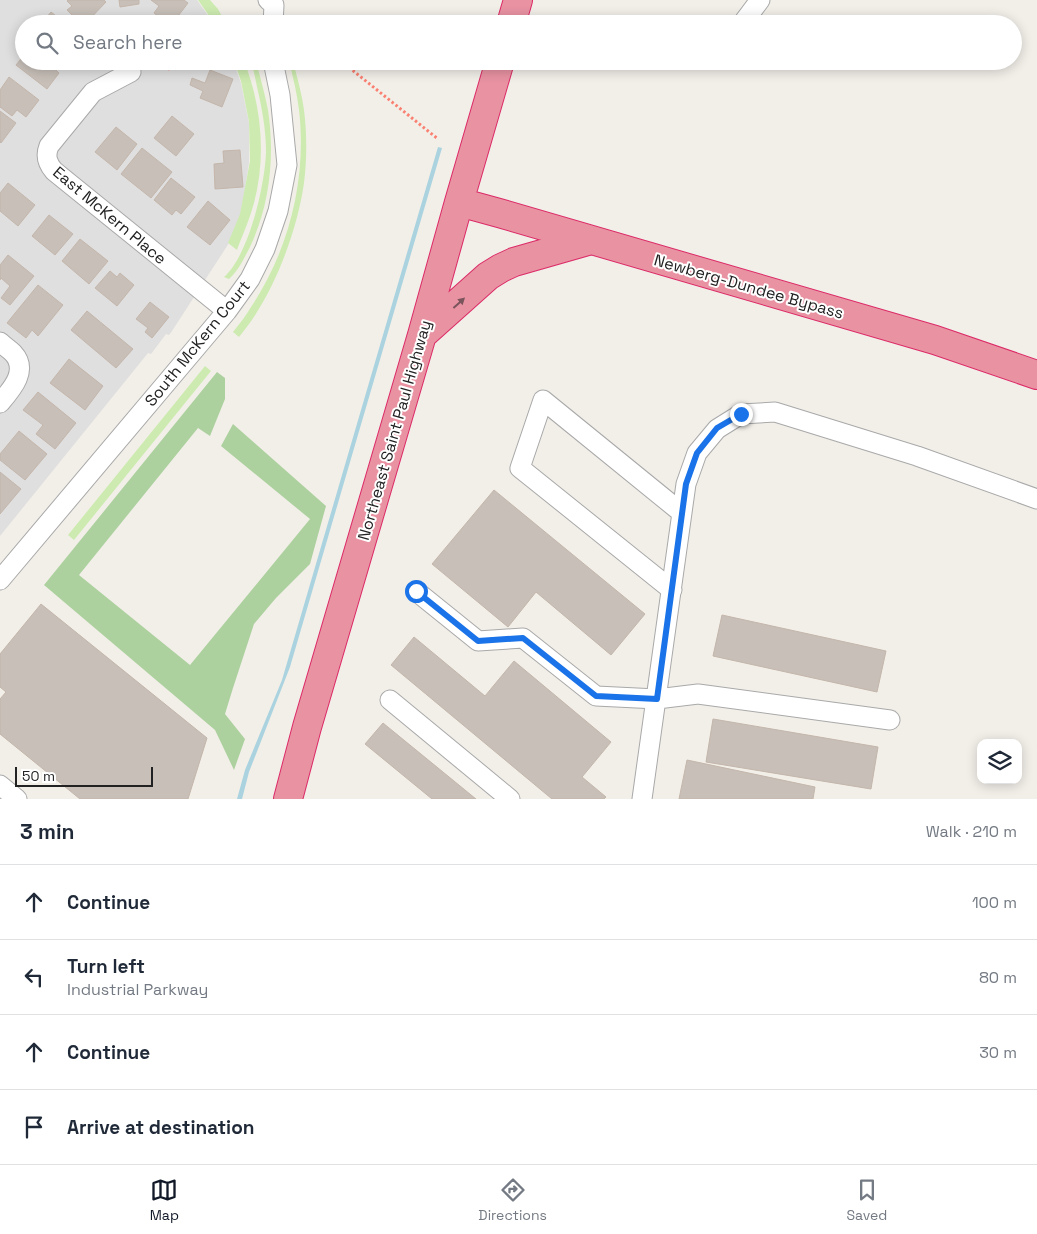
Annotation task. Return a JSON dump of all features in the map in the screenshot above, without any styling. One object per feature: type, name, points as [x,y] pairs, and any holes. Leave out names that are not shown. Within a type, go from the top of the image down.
[{"type":"highway","points":[[514,15],[518,0]]},
{"type":"highway","name":"Northeast Saint Paul Highway","points":[[288,799],[497,70]]},
{"type":"highway","name":"Newberg-Dundee Bypass","points":[[459,202],[935,340],[1037,375]]},
{"type":"highway","points":[[422,335],[488,276],[501,268],[514,262],[591,240]]},
{"type":"street","points":[[268,0],[274,5],[273,15]]},
{"type":"street","points":[[749,15],[760,0]]},
{"type":"street","name":"South McKern Court","points":[[2,575],[227,311],[250,278],[264,249],[278,211],[287,165],[280,95],[275,70]]},
{"type":"street","name":"East McKern Place","points":[[132,72],[93,92],[49,146],[46,158],[54,171],[227,311]]},
{"type":"street","points":[[0,342],[14,353],[19,364],[20,375],[0,403]]},
{"type":"street","points":[[672,590],[520,468],[542,400],[682,513]]},
{"type":"street","points":[[642,799],[686,484],[697,453],[717,428],[741,414],[775,412],[918,456],[1037,499]]},
{"type":"street","points":[[416,591],[478,641],[523,638],[596,696],[657,699],[698,694],[890,720]]},
{"type":"street","points":[[390,700],[510,799]]},
{"type":"street","points":[[0,785],[17,799]]},
{"type":"path","points":[[352,70],[438,139]]},
{"type":"shaded area","points":[[0,0],[197,0],[208,15],[15,15],[15,70],[236,70],[241,83],[249,123],[249,163],[241,215],[229,243],[172,331],[169,335],[166,334],[151,354],[148,353],[0,536]]},
{"type":"green space","points":[[198,0],[210,0],[221,15],[209,15]]},
{"type":"green space","points":[[237,70],[247,70],[259,117],[261,156],[256,194],[237,250],[228,243],[240,214],[250,161],[249,122]]},
{"type":"green space","points":[[253,70],[258,70],[268,110],[271,145],[269,180],[257,231],[241,264],[229,279],[224,277],[233,267],[241,253],[254,219],[265,166],[266,144],[261,103]]},
{"type":"green space","points":[[291,70],[295,70],[305,119],[306,165],[301,199],[293,233],[273,283],[255,315],[239,337],[233,332],[249,310],[276,262],[292,213],[297,188],[301,136]]},
{"type":"green space","points":[[205,366],[211,371],[74,540],[68,535]]},
{"type":"green space","points":[[217,372],[225,378],[225,399],[210,436],[198,428],[79,575],[190,665],[310,519],[221,446],[233,424],[326,506],[310,564],[276,598],[254,624],[225,714],[245,739],[234,770],[215,730],[44,585]]},
{"type":"water","points":[[438,147],[442,148],[290,667],[249,772],[242,799],[237,799],[245,770],[282,680]]},
{"type":"building","points":[[104,0],[106,2],[94,15],[72,15],[67,10],[72,6],[67,1]]},
{"type":"building","points":[[119,0],[139,0],[139,4],[120,7]]},
{"type":"building","points":[[151,0],[184,0],[188,3],[179,15],[157,15],[154,13],[159,6]]},
{"type":"building","points":[[22,70],[56,70],[59,73],[47,89]]},
{"type":"building","points":[[210,70],[233,79],[222,107],[200,98],[203,91],[190,85],[192,78],[205,83]]},
{"type":"building","points":[[9,77],[39,100],[26,117],[17,110],[12,116],[0,107],[0,90]]},
{"type":"building","points":[[0,111],[16,123],[1,143],[0,142]]},
{"type":"building","points":[[172,116],[194,134],[176,156],[154,138]]},
{"type":"building","points":[[116,127],[137,144],[117,170],[95,152]]},
{"type":"building","points":[[142,148],[172,172],[151,198],[121,174]]},
{"type":"building","points":[[240,150],[243,187],[215,189],[214,164],[224,163],[223,151]]},
{"type":"building","points":[[171,178],[195,197],[181,214],[176,210],[172,215],[154,200]]},
{"type":"building","points":[[8,183],[35,205],[18,226],[0,211],[0,193]]},
{"type":"building","points":[[208,201],[230,220],[210,245],[187,227]]},
{"type":"building","points":[[49,215],[73,234],[55,255],[32,236]]},
{"type":"building","points":[[80,239],[108,261],[89,284],[62,261]]},
{"type":"building","points":[[8,255],[34,276],[10,305],[1,298],[10,286],[1,278],[0,280],[0,265]]},
{"type":"building","points":[[110,271],[117,277],[120,273],[134,285],[117,306],[95,288]]},
{"type":"building","points":[[38,285],[63,305],[38,336],[32,330],[26,338],[7,323]]},
{"type":"building","points":[[150,302],[169,317],[152,338],[145,332],[148,328],[136,319]]},
{"type":"building","points":[[87,311],[133,349],[116,368],[71,330]]},
{"type":"building","points":[[69,359],[103,386],[85,410],[50,383]]},
{"type":"building","points":[[38,392],[76,423],[55,449],[36,434],[43,425],[23,410]]},
{"type":"building","points":[[19,431],[47,454],[25,480],[0,460],[0,454]]},
{"type":"building","points":[[0,472],[21,489],[0,514]]},
{"type":"building","points":[[494,490],[645,614],[611,655],[536,592],[508,627],[432,564]]},
{"type":"building","points":[[41,604],[207,738],[188,799],[80,799],[0,734],[0,699],[6,692],[0,687],[0,654]]},
{"type":"building","points":[[722,615],[886,651],[877,692],[713,656]]},
{"type":"building","points":[[414,637],[485,696],[514,661],[611,742],[582,777],[606,797],[604,799],[552,799],[391,665]]},
{"type":"building","points":[[713,719],[878,747],[871,789],[706,762]]},
{"type":"building","points":[[383,723],[476,799],[432,799],[365,744]]},
{"type":"building","points":[[687,760],[815,787],[813,799],[679,799]]},
{"type":"route","points":[[416,591],[478,641],[523,638],[596,696],[657,699],[686,484],[697,453],[717,428],[741,414]]}]
